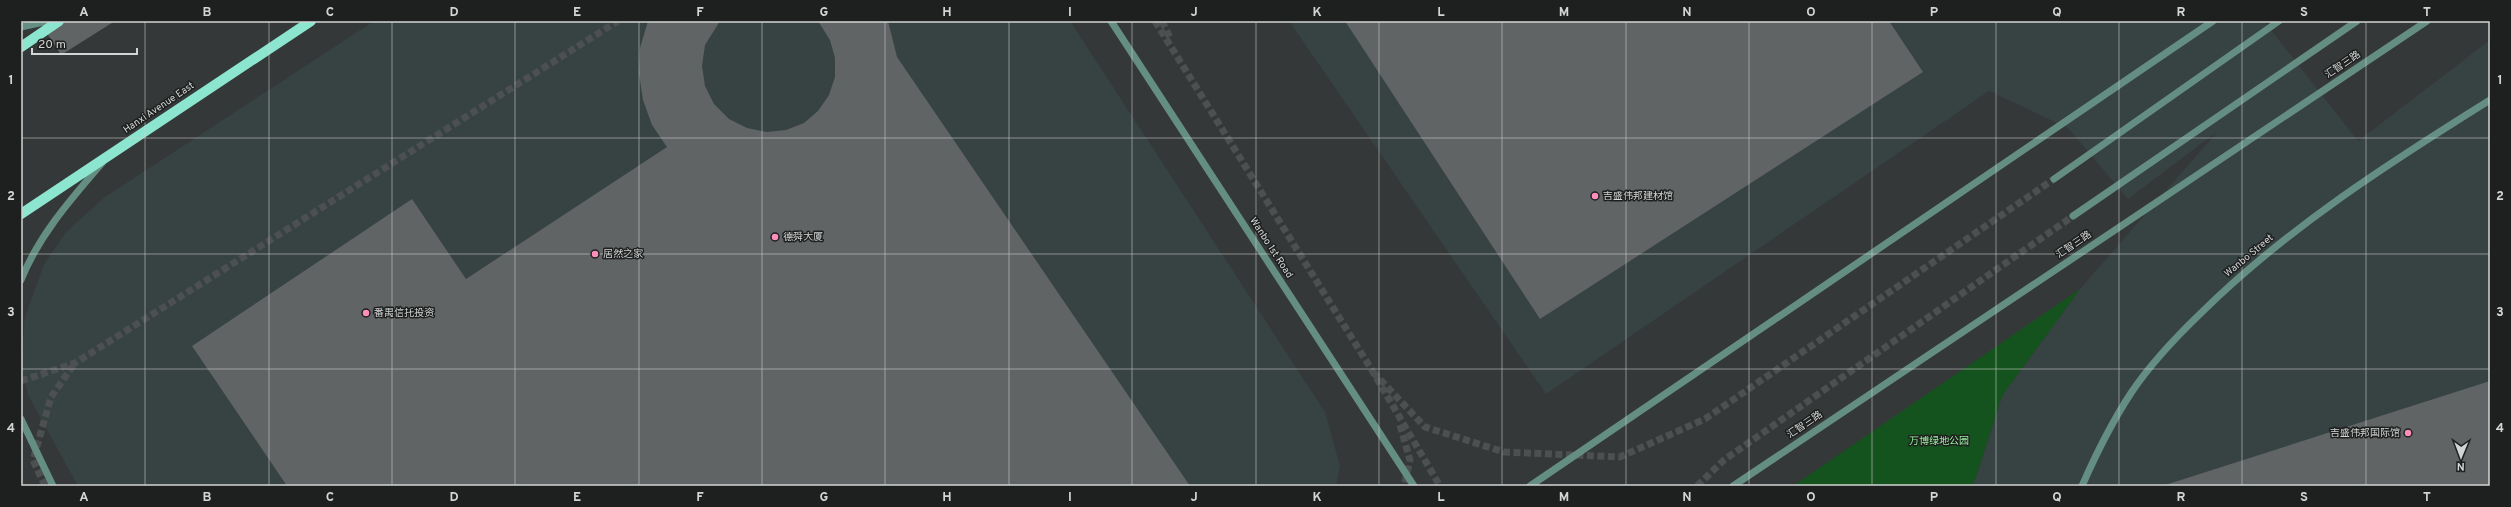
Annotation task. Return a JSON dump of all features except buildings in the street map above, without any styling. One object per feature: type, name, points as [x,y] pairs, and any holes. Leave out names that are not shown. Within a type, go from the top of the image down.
[{"type":"main road","points":[[21,47],[59,21]]},
{"type":"main road","name":"Hanxi Avenue East","points":[[21,214],[311,21]]},
{"type":"street","points":[[21,27],[48,21]]},
{"type":"street","name":"Wanbo 1st Road","points":[[1111,21],[1414,486]]},
{"type":"street","points":[[1530,486],[2213,21]]},
{"type":"street","points":[[2054,179],[2279,21]]},
{"type":"street","points":[[2073,216],[2356,21]]},
{"type":"street","name":"汇智三路","points":[[1732,486],[2427,21]]},
{"type":"street","name":"Wanbo Street","points":[[2082,486],[2103,440],[2132,392],[2174,340],[2224,290],[2279,244],[2338,200],[2409,150],[2490,100]]},
{"type":"street","points":[[21,280],[30,257],[58,215],[108,156]]},
{"type":"street","points":[[21,419],[53,486]]},
{"type":"shaded area","points":[[374,21],[1070,21],[1325,412],[1340,466],[1336,486],[78,486],[28,395],[21,368],[25,317],[44,264],[67,231],[105,197]]},
{"type":"shaded area","points":[[1289,21],[2264,21],[2358,141],[2490,40],[2490,486],[1973,486],[2002,396],[2080,289],[2218,131],[2128,199],[2068,128],[1989,91],[1546,394]]},
{"type":"green space","name":"万博绿地公园","points":[[2080,289],[2002,396],[1973,486],[1793,486]]},
{"type":"tunnel","points":[[21,381],[75,363],[618,21]]},
{"type":"tunnel","points":[[1155,21],[1373,372],[1440,486]]},
{"type":"tunnel","points":[[1162,21],[1171,40]]},
{"type":"tunnel","points":[[1373,372],[1425,427],[1504,452],[1620,457],[1705,419],[2054,179]]},
{"type":"tunnel","points":[[1697,486],[1724,460],[2073,216]]},
{"type":"tunnel","points":[[45,486],[33,460],[51,397],[75,363]]},
{"type":"tunnel","points":[[1400,425],[1410,460],[1404,486]]},
{"type":"place","name":"吉盛伟邦建材馆","points":[[1595,196]]},
{"type":"place","name":"德舜大厦","points":[[775,237]]},
{"type":"place","name":"居然之家","points":[[595,254]]},
{"type":"place","name":"番禺信托投资","points":[[366,313]]},
{"type":"place","name":"吉盛伟邦国际馆","points":[[2408,433]]}]
